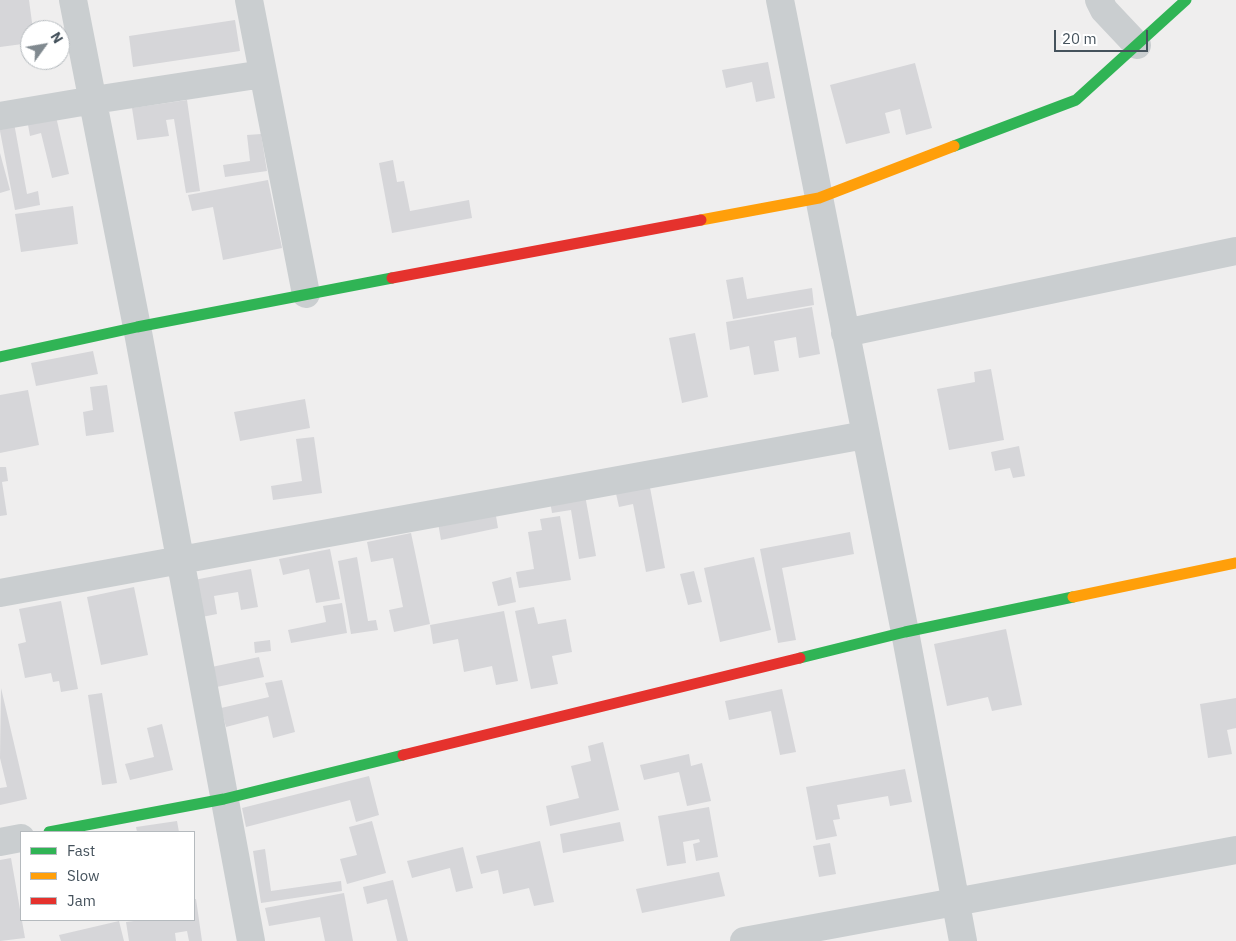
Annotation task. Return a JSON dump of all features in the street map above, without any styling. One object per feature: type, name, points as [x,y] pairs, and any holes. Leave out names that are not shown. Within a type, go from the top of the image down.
[{"type":"street","points":[[73,0],[137,327],[251,941]]},
{"type":"street","points":[[249,0],[306,294]]},
{"type":"street","points":[[780,0],[905,632],[963,941]]},
{"type":"street","points":[[1100,0],[1104,10],[1137,45]]},
{"type":"street","points":[[0,357],[137,327],[306,294],[818,198],[1076,100],[1186,0]]},
{"type":"street","points":[[0,116],[263,74]]},
{"type":"street","points":[[845,333],[1236,251]]},
{"type":"street","points":[[0,593],[865,435]]},
{"type":"street","points":[[54,831],[224,799],[905,632],[1236,563]]},
{"type":"street","points":[[0,842],[20,838]]},
{"type":"street","points":[[744,941],[1236,850]]},
{"type":"building","points":[[0,0],[29,0],[32,20],[20,20],[20,44],[0,47]]},
{"type":"building","points":[[235,20],[240,51],[133,67],[129,36]]},
{"type":"building","points":[[768,62],[775,98],[756,102],[752,82],[726,88],[722,70]]},
{"type":"building","points":[[915,63],[932,128],[906,135],[900,109],[885,113],[890,133],[846,144],[830,85]]},
{"type":"building","points":[[187,100],[200,191],[186,193],[174,119],[166,120],[169,136],[137,140],[132,108]]},
{"type":"building","points":[[55,112],[69,174],[52,178],[41,133],[30,136],[27,119]]},
{"type":"building","points":[[14,123],[27,194],[38,191],[40,205],[15,210],[0,131],[0,126]]},
{"type":"building","points":[[261,134],[267,171],[225,177],[223,165],[250,161],[247,135]]},
{"type":"building","points":[[0,153],[10,190],[0,193]]},
{"type":"building","points":[[393,160],[397,182],[404,181],[410,211],[469,200],[472,218],[392,233],[379,163]]},
{"type":"building","points":[[268,180],[282,248],[223,260],[213,207],[192,211],[188,195]]},
{"type":"building","points":[[73,206],[78,244],[21,252],[15,214]]},
{"type":"building","points":[[743,277],[747,299],[812,288],[814,305],[733,319],[726,280]]},
{"type":"building","points":[[812,307],[820,354],[799,358],[796,337],[774,341],[779,371],[754,375],[749,346],[730,350],[726,322]]},
{"type":"building","points":[[695,333],[708,397],[682,403],[669,338]]},
{"type":"building","points":[[93,351],[98,374],[36,386],[31,363]]},
{"type":"building","points":[[991,369],[1004,440],[949,450],[937,389],[975,382],[974,372]]},
{"type":"building","points":[[107,385],[114,432],[86,436],[83,412],[93,410],[90,387]]},
{"type":"building","points":[[28,390],[39,445],[0,453],[0,395]]},
{"type":"building","points":[[305,399],[310,428],[240,441],[234,412]]},
{"type":"building","points":[[314,437],[322,493],[273,500],[271,486],[302,481],[296,439]]},
{"type":"building","points":[[1019,446],[1025,476],[1013,478],[1010,468],[995,471],[991,452]]},
{"type":"building","points":[[0,467],[6,467],[8,481],[2,482],[7,515],[0,516]]},
{"type":"building","points":[[649,482],[665,568],[646,572],[633,504],[619,507],[615,489]]},
{"type":"building","points":[[585,495],[596,556],[579,559],[571,510],[552,513],[550,501]]},
{"type":"building","points":[[495,510],[498,528],[441,540],[438,523]]},
{"type":"building","points":[[560,516],[571,580],[519,588],[516,572],[534,569],[528,532],[542,530],[540,519]]},
{"type":"building","points":[[850,532],[854,554],[782,568],[796,640],[778,643],[760,549]]},
{"type":"building","points":[[411,533],[430,624],[394,632],[389,610],[403,607],[393,558],[371,562],[367,542]]},
{"type":"building","points":[[330,549],[340,599],[316,603],[309,569],[283,575],[279,559]]},
{"type":"building","points":[[357,557],[368,621],[376,620],[378,630],[351,634],[338,561]]},
{"type":"building","points":[[754,557],[771,630],[720,642],[704,568]]},
{"type":"building","points":[[251,569],[258,607],[241,610],[238,592],[214,596],[217,614],[202,617],[194,580]]},
{"type":"building","points":[[694,571],[702,602],[688,605],[680,574]]},
{"type":"building","points":[[511,577],[516,602],[498,606],[492,582]]},
{"type":"building","points":[[134,587],[148,655],[101,665],[87,597]]},
{"type":"building","points":[[61,601],[78,689],[61,692],[59,681],[53,682],[51,673],[25,678],[18,644],[26,642],[19,609]]},
{"type":"building","points":[[342,603],[347,633],[291,643],[288,630],[326,622],[323,606]]},
{"type":"building","points":[[534,607],[538,624],[566,619],[572,652],[552,656],[558,684],[531,689],[515,611]]},
{"type":"building","points":[[504,611],[518,681],[496,685],[492,666],[464,672],[458,639],[433,644],[430,625]]},
{"type":"building","points":[[1006,629],[1022,705],[992,711],[988,697],[947,706],[934,644]]},
{"type":"building","points":[[270,640],[271,651],[255,653],[254,642]]},
{"type":"building","points":[[259,657],[264,677],[212,688],[207,668]]},
{"type":"building","points":[[282,680],[295,732],[273,738],[268,716],[226,727],[221,708],[269,697],[265,683]]},
{"type":"building","points":[[1,688],[27,799],[0,805],[0,788],[7,787],[0,758]]},
{"type":"building","points":[[782,689],[796,752],[780,755],[771,711],[729,720],[725,701]]},
{"type":"building","points":[[102,693],[117,783],[102,785],[88,695]]},
{"type":"building","points":[[1236,698],[1236,728],[1227,730],[1232,754],[1208,758],[1200,704]]},
{"type":"building","points":[[162,724],[173,770],[130,780],[125,764],[154,757],[147,728]]},
{"type":"building","points":[[603,742],[619,810],[550,826],[546,806],[579,798],[571,766],[591,761],[588,746]]},
{"type":"building","points":[[689,754],[691,766],[702,763],[711,801],[687,806],[679,772],[644,780],[640,765]]},
{"type":"building","points":[[905,769],[912,802],[890,806],[888,796],[837,805],[840,819],[833,820],[837,836],[816,840],[806,787]]},
{"type":"building","points":[[369,776],[379,815],[356,822],[350,800],[246,827],[242,808]]},
{"type":"building","points":[[709,807],[718,857],[696,861],[693,844],[700,842],[699,839],[683,842],[686,863],[667,866],[658,816]]},
{"type":"building","points":[[177,821],[179,831],[137,831],[136,827]]},
{"type":"building","points":[[372,821],[386,873],[347,884],[340,859],[357,855],[349,827]]},
{"type":"building","points":[[620,822],[624,841],[563,853],[560,834]]},
{"type":"building","points":[[540,841],[554,902],[534,906],[529,888],[503,894],[498,870],[481,874],[476,856]]},
{"type":"building","points":[[830,843],[836,874],[819,877],[813,846]]},
{"type":"building","points":[[463,847],[473,888],[456,892],[450,868],[412,878],[407,861]]},
{"type":"building","points":[[265,849],[271,891],[341,881],[342,891],[261,903],[253,851]]},
{"type":"building","points":[[11,858],[20,909],[20,921],[22,921],[25,938],[0,941],[0,860]]},
{"type":"building","points":[[719,872],[725,896],[642,913],[636,889]]},
{"type":"building","points":[[393,880],[408,941],[397,941],[387,899],[367,904],[363,887]]},
{"type":"building","points":[[344,893],[353,941],[325,941],[320,917],[269,926],[265,908]]},
{"type":"building","points":[[196,899],[202,941],[189,941],[187,931],[175,933],[176,941],[129,941],[126,922],[195,921]]},
{"type":"building","points":[[119,921],[124,941],[61,941],[59,935]]},
{"type":"traffic: fast","points":[[954,146],[1076,100],[1186,0]]},
{"type":"traffic: fast","points":[[0,357],[137,327],[392,278]]},
{"type":"traffic: fast","points":[[800,658],[905,632],[1073,597]]},
{"type":"traffic: fast","points":[[54,831],[224,799],[403,755]]},
{"type":"traffic: slow","points":[[701,220],[819,198],[954,146]]},
{"type":"traffic: slow","points":[[1073,597],[1236,563]]},
{"type":"traffic: jam","points":[[392,278],[701,220]]},
{"type":"traffic: jam","points":[[403,755],[800,658]]}]
